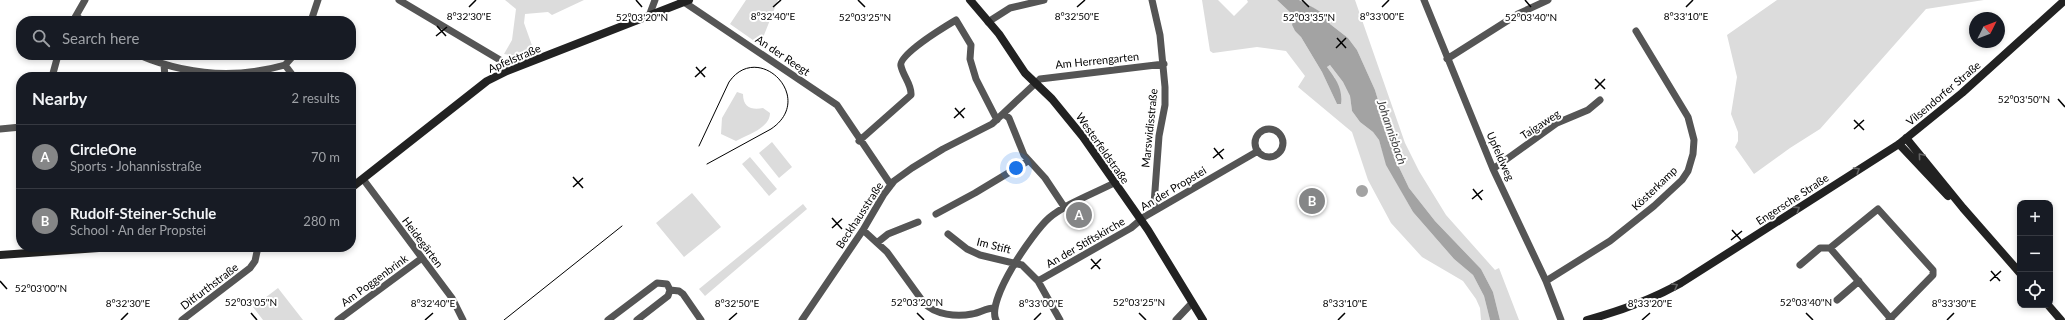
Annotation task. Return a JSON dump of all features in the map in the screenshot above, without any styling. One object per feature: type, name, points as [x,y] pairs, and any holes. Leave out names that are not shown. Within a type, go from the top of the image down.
[{"type":"main road","name":"Westerfeldstraße","points":[[970,0],[1035,83],[1075,127],[1141,220],[1202,320]]},
{"type":"main road","name":"Vilsendorfer Straße","points":[[1906,138],[1962,93],[2065,0]]},
{"type":"main road","name":"Apfelstraße","points":[[356,184],[474,90],[507,71],[684,1]]},
{"type":"main road","name":"Engersche Straße","points":[[1587,320],[1618,312],[1658,296],[1899,144],[1906,138]]},
{"type":"main road","points":[[1906,138],[1963,208],[2019,272]]},
{"type":"main road","points":[[1899,144],[1953,201],[1963,208]]},
{"type":"main road","points":[[0,255],[25,252]]},
{"type":"main road","points":[[2051,308],[2061,320]]},
{"type":"street","points":[[75,16],[85,0]]},
{"type":"street","points":[[313,16],[318,0]]},
{"type":"street","points":[[399,0],[500,60],[507,71]]},
{"type":"street","points":[[649,16],[655,0]]},
{"type":"street","points":[[988,22],[1015,4],[1044,0]]},
{"type":"street","name":"Marswidisstraße","points":[[1152,0],[1160,35],[1164,64],[1165,105],[1159,136],[1154,204],[1156,210]]},
{"type":"street","name":"Upfeldweg","points":[[1424,0],[1493,169],[1546,281],[1561,320]]},
{"type":"street","points":[[1447,59],[1518,14],[1548,0]]},
{"type":"street","name":"An der Reegt","points":[[684,1],[837,105],[844,114],[859,141],[890,185]]},
{"type":"street","points":[[859,141],[911,95],[910,88],[900,66],[902,60],[921,43],[956,20],[971,45],[970,59],[976,79],[997,120]]},
{"type":"street","name":"Kösterkamp","points":[[1546,281],[1610,241],[1654,206],[1682,180],[1688,171],[1693,154],[1694,140],[1688,117],[1636,31]]},
{"type":"street","points":[[53,72],[57,60]]},
{"type":"street","points":[[152,60],[164,65],[201,72]]},
{"type":"street","points":[[251,72],[286,65],[290,60]]},
{"type":"street","name":"Am Herrengarten","points":[[1035,83],[1046,77],[1164,64]]},
{"type":"street","points":[[164,65],[165,72]]},
{"type":"street","points":[[286,65],[291,72]]},
{"type":"street","name":"Beckhausstraße","points":[[802,320],[863,230],[879,200],[890,185],[929,157],[986,128],[1004,114],[1035,83]]},
{"type":"street","name":"Taigaweg","points":[[1493,169],[1557,123],[1588,110],[1600,100]]},
{"type":"street","points":[[1004,114],[1009,118],[1020,148],[1028,162],[1045,178],[1065,208]]},
{"type":"street","points":[[0,129],[16,127]]},
{"type":"street","name":"An der Propstei","points":[[1141,220],[1258,151]]},
{"type":"street","points":[[936,214],[976,193],[1028,162]]},
{"type":"street","name":"Heidegärten","points":[[363,179],[452,298],[463,320]]},
{"type":"street","points":[[996,320],[994,308],[996,298],[1024,248],[1039,228],[1049,217],[1114,183]]},
{"type":"street","points":[[1800,265],[1820,248],[1830,248],[1878,209],[1933,270],[1933,275],[1890,319],[1830,248]]},
{"type":"street","name":"An der Stiftskirche","points":[[1038,281],[1125,232],[1141,220]]},
{"type":"street","points":[[878,242],[888,234],[918,222]]},
{"type":"street","points":[[863,230],[878,242],[928,307],[935,312],[948,317],[972,314],[994,308]]},
{"type":"street","name":"Im Stift","points":[[948,234],[967,250],[1016,262]]},
{"type":"street","name":"Ditfurthstraße","points":[[182,320],[250,268],[255,261],[257,252]]},
{"type":"street","name":"Am Poggenbrink","points":[[338,320],[422,258]]},
{"type":"street","name":"An der Stiftskirche","points":[[1016,262],[1022,265],[1038,281],[1060,320]]},
{"type":"street","points":[[1837,300],[1859,281]]},
{"type":"street","points":[[608,320],[618,317],[657,283],[667,284],[670,290],[668,296],[636,320]]},
{"type":"street","points":[[670,290],[679,291],[683,294],[701,320]]},
{"type":"street","points":[[1176,320],[1192,303]]},
{"type":"shaded area","points":[[505,0],[584,0],[552,15],[548,12],[525,14],[524,23],[534,51],[515,56],[504,54],[512,40],[516,9]]},
{"type":"shaded area","points":[[746,0],[778,0],[760,45],[730,24]]},
{"type":"shaded area","points":[[1202,0],[1218,0],[1234,16],[1248,2],[1247,0],[1277,0],[1294,16],[1292,25],[1322,72],[1337,104],[1335,78],[1327,67],[1330,65],[1343,82],[1350,96],[1352,111],[1360,122],[1373,132],[1379,140],[1387,165],[1413,212],[1454,259],[1473,275],[1484,296],[1490,320],[1481,320],[1480,308],[1476,299],[1463,281],[1422,257],[1391,223],[1368,180],[1352,132],[1298,87],[1305,76],[1286,51],[1257,47],[1213,53],[1210,51]]},
{"type":"shaded area","points":[[1277,0],[1299,0],[1324,14],[1330,24],[1348,38],[1357,50],[1375,90],[1397,163],[1409,188],[1435,221],[1481,269],[1493,292],[1500,320],[1490,320],[1484,296],[1473,275],[1454,259],[1413,212],[1386,165],[1379,140],[1373,132],[1360,122],[1352,111],[1350,96],[1343,82],[1330,65],[1327,67],[1336,80],[1341,94],[1341,104],[1337,104],[1322,72],[1292,25],[1294,16]]},
{"type":"shaded area","points":[[1299,0],[1355,0],[1405,143],[1419,171],[1446,215],[1495,270],[1499,268],[1519,320],[1500,320],[1493,292],[1481,269],[1435,221],[1409,188],[1397,163],[1375,90],[1357,50],[1348,38],[1330,24],[1324,14]]},
{"type":"shaded area","points":[[1777,0],[1984,0],[1926,9],[1820,129],[1790,148],[1754,174],[1735,147],[1738,141],[1738,132],[1731,114],[1737,77],[1727,35]]},
{"type":"shaded area","points":[[737,92],[743,94],[743,99],[749,107],[755,109],[763,108],[770,113],[769,118],[762,127],[736,141],[721,134],[722,118]]},
{"type":"shaded area","points":[[772,142],[792,167],[779,178],[759,153]]},
{"type":"shaded area","points":[[750,157],[777,189],[769,196],[742,164]]},
{"type":"shaded area","points":[[1360,185],[1364,185],[1368,191],[1364,197],[1360,197],[1356,193],[1356,189]]},
{"type":"shaded area","points":[[692,193],[721,227],[684,257],[656,223]]},
{"type":"shaded area","points":[[803,204],[807,209],[705,296],[699,289]]},
{"type":"shaded area","points":[[278,288],[303,320],[263,320],[253,307]]},
{"type":"tram line","points":[[699,146],[729,82],[741,71],[754,67],[767,70],[778,78],[786,89],[788,103],[784,116],[771,129],[707,164]]},
{"type":"tram line","points":[[504,320],[622,226]]},
{"type":"place","name":"Rudolf-Steiner-Schule","points":[[1312,201]]},
{"type":"place","name":"CircleOne","points":[[1079,215]]},
{"type":"water label","name":"Johannisbach","points":[[1392,132]]}]
